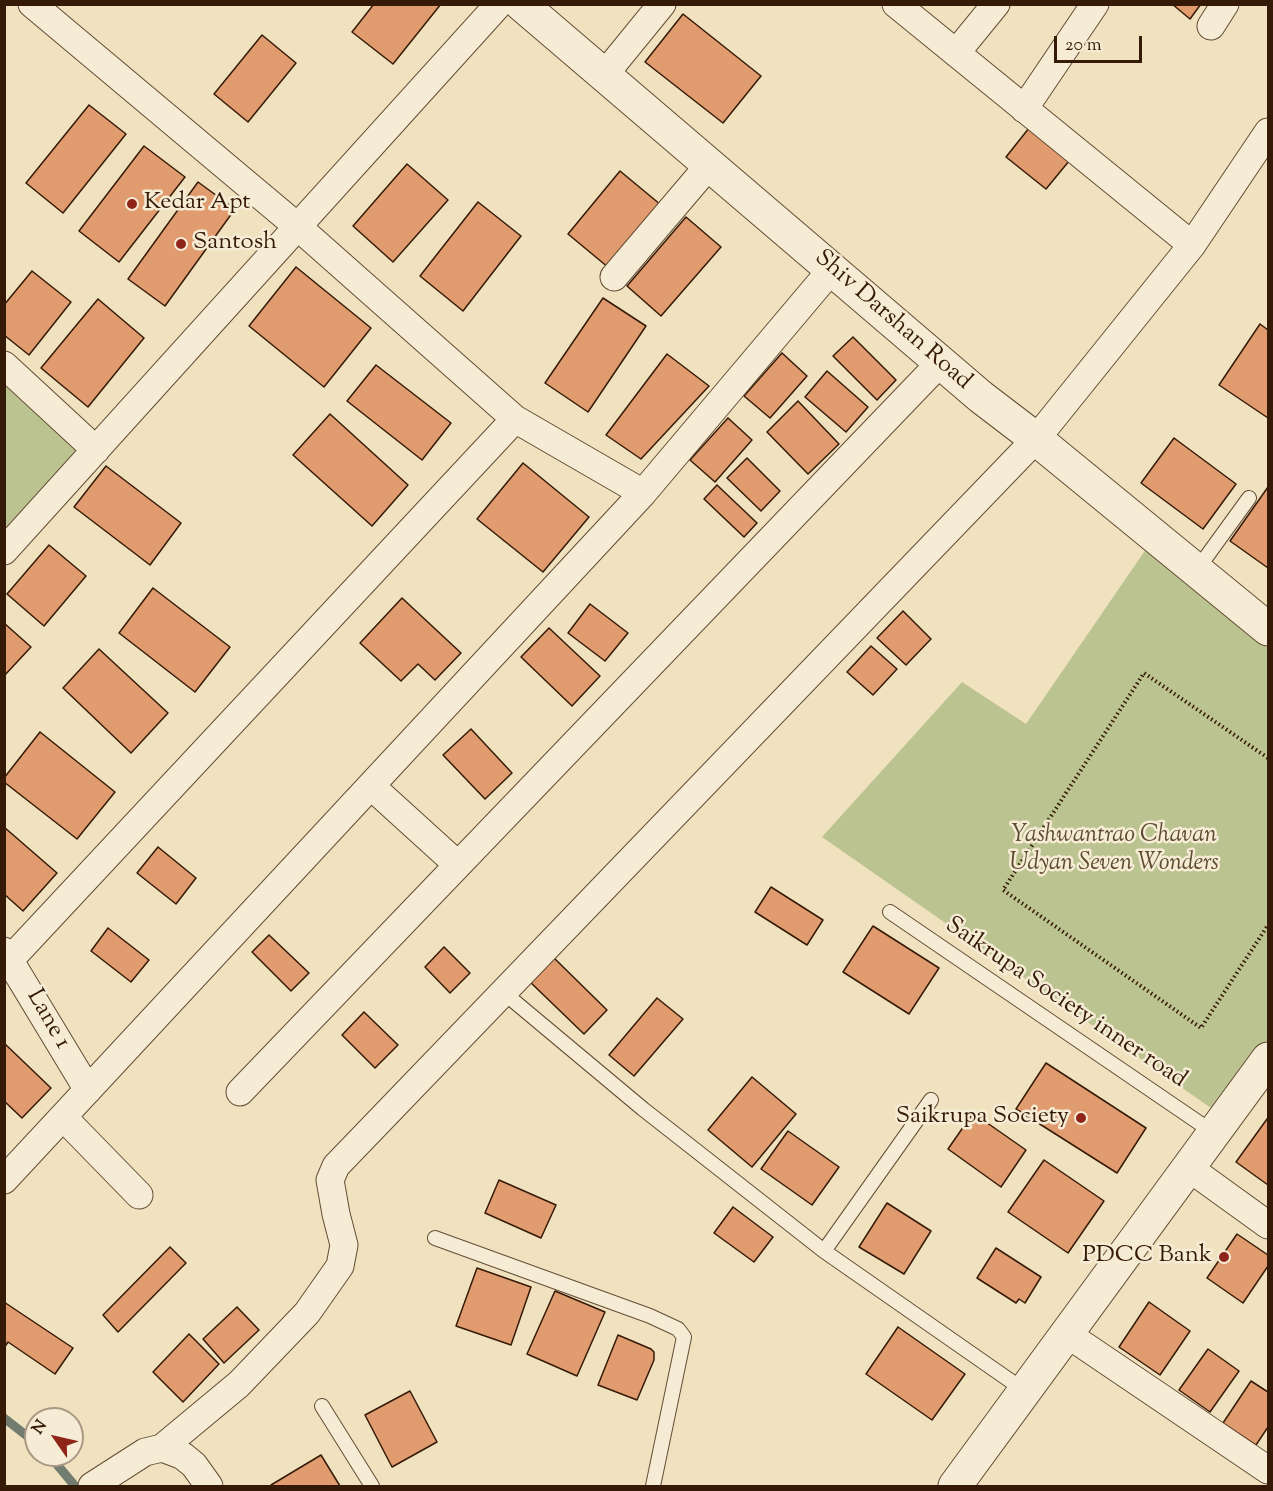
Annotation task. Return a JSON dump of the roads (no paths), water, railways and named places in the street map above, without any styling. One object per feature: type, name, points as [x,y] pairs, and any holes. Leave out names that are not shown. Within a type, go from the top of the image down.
[{"type":"street","points":[[32,4],[298,227],[515,419],[643,492]]},
{"type":"street","points":[[4,551],[499,4]]},
{"type":"street","name":"Shiv Darshan Road","points":[[521,4],[981,397],[1036,439],[1269,630]]},
{"type":"street","points":[[605,74],[662,4]]},
{"type":"street","points":[[896,4],[1191,244]]},
{"type":"street","points":[[956,53],[996,4]]},
{"type":"street","points":[[1024,109],[1095,4]]},
{"type":"street","points":[[92,1486],[145,1452],[162,1448],[239,1384],[307,1313],[340,1266],[344,1245],[330,1180],[336,1166],[1036,439],[1191,244],[1269,132]]},
{"type":"street","points":[[614,277],[710,165]]},
{"type":"street","points":[[4,1180],[643,492],[831,269]]},
{"type":"street","points":[[240,1092],[941,362]]},
{"type":"street","points":[[4,364],[96,450]]},
{"type":"street","points":[[7,959],[515,419]]},
{"type":"street","points":[[371,786],[458,865]]},
{"type":"street","name":"Lane 1","points":[[7,959],[88,1090]]},
{"type":"street","points":[[956,1486],[1269,1059]]},
{"type":"street","points":[[63,1118],[139,1195]]},
{"type":"street","points":[[1189,1168],[1269,1225]]},
{"type":"street","points":[[1067,1334],[1269,1470]]},
{"type":"street","points":[[162,1448],[183,1456],[194,1465],[208,1486]]},
{"type":"lane","points":[[1196,571],[1249,498]]},
{"type":"lane","name":"Saikrupa Society inner road","points":[[891,912],[1214,1134]]},
{"type":"lane","points":[[503,992],[643,1109],[824,1251],[1025,1391]]},
{"type":"lane","points":[[824,1251],[931,1100]]},
{"type":"lane","points":[[435,1238],[650,1316],[678,1329],[684,1337],[652,1486]]},
{"type":"lane","points":[[322,1406],[372,1486]]},
{"type":"waterway","points":[[4,1418],[24,1434]]},
{"type":"waterway","points":[[59,1467],[75,1486]]},
{"type":"place","name":"Kedar Apt","points":[[132,204]]},
{"type":"place","name":"Santosh","points":[[181,244]]},
{"type":"place","name":"Saikrupa Society","points":[[1081,1118]]},
{"type":"place","name":"PDCC Bank","points":[[1224,1257]]},
{"type":"park label","name":"Yashwantrao Chavan Udyan Seven Wonders","points":[[1114,851]]}]
